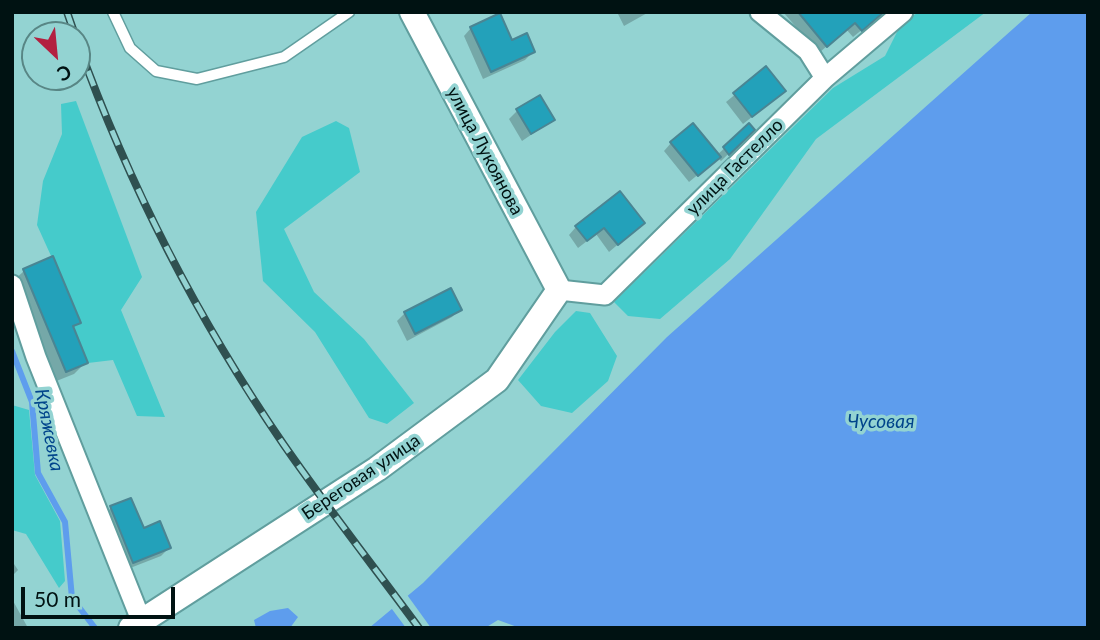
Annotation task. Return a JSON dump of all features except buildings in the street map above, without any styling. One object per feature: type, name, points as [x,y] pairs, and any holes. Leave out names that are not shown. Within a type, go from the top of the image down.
[{"type":"street","name":"улица Лукоянова","points":[[412,12],[559,290]]},
{"type":"street","points":[[760,12],[808,51],[825,78]]},
{"type":"street","name":"улица Гастелло","points":[[559,290],[606,295],[825,78],[903,12]]},
{"type":"street","points":[[12,285],[136,624]]},
{"type":"street","name":"Береговая улица","points":[[136,624],[377,469],[497,380],[559,290]]},
{"type":"lane","points":[[113,12],[130,48],[156,71],[197,79],[284,57],[349,12]]},
{"type":"shaded area","points":[[918,12],[986,12],[816,139],[730,259],[660,319],[628,316],[614,302],[833,88],[885,56],[899,28]]},
{"type":"shaded area","points":[[76,101],[142,277],[121,310],[165,417],[137,416],[113,360],[88,363],[73,326],[81,322],[37,225],[43,181],[62,134],[61,104]]},
{"type":"shaded area","points":[[336,121],[349,128],[360,172],[284,229],[314,292],[364,339],[414,403],[387,424],[369,418],[315,332],[263,281],[256,212],[302,137]]},
{"type":"shaded area","points":[[576,311],[590,313],[617,356],[608,381],[572,413],[541,406],[518,380],[555,332]]},
{"type":"shaded area","points":[[12,405],[29,410],[35,475],[60,521],[65,581],[59,588],[26,534],[12,530]]},
{"type":"water","name":"Чусовая","points":[[1032,12],[1088,12],[1088,628],[520,628],[498,620],[485,628],[369,628],[423,583],[667,337]]},
{"type":"water","points":[[288,608],[298,617],[290,628],[256,628],[254,620],[270,611]]},
{"type":"pier","points":[[405,592],[431,628],[406,628],[389,605]]},
{"type":"waterway","name":"Кряжевка","points":[[12,351],[32,402],[38,473],[65,522],[72,598],[95,628]]},
{"type":"railway","points":[[67,12],[70,21]]},
{"type":"railway","points":[[91,78],[142,198],[194,300],[223,349],[300,468],[419,628]]}]
